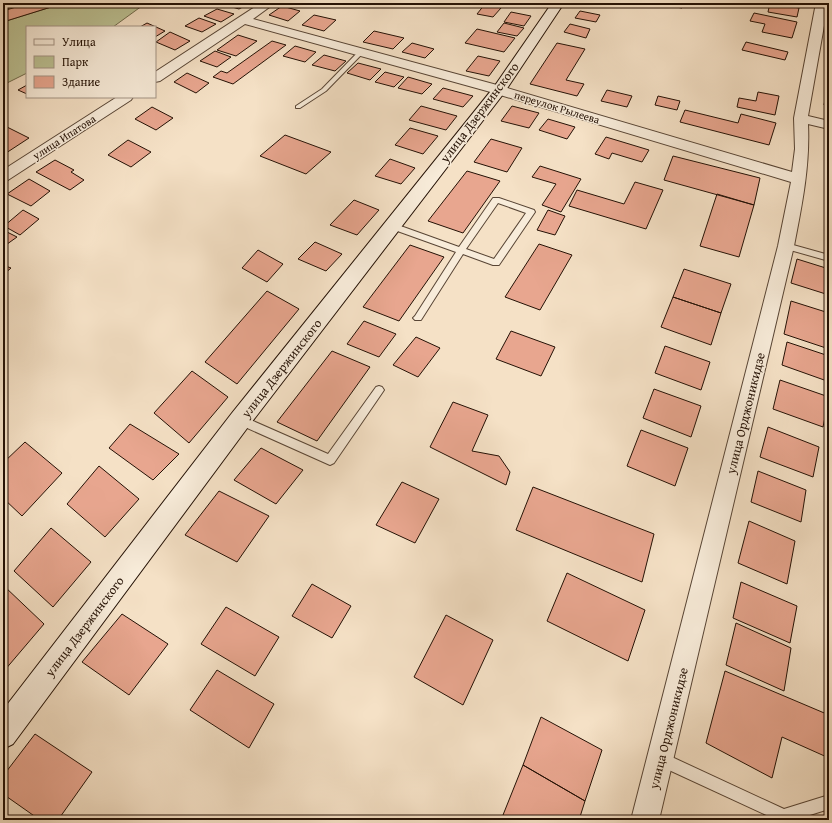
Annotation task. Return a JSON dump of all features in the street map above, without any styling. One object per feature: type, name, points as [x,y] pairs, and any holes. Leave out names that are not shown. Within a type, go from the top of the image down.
[{"type":"street","points":[[156,77],[269,3]]},
{"type":"street","name":"улица Дзержинского","points":[[3,734],[240,420],[499,90],[558,3]]},
{"type":"street","name":"улица Орджоникидзе","points":[[645,820],[786,246],[799,179],[802,149],[801,118],[822,3]]},
{"type":"street","name":"переулок Рылеева","points":[[244,20],[499,90],[799,179]]},
{"type":"street","name":"улица Ипатова","points":[[3,177],[124,98]]},
{"type":"street","points":[[801,118],[829,125]]},
{"type":"lane","points":[[3,8],[19,3]]},
{"type":"lane","points":[[298,107],[324,90],[361,52]]},
{"type":"lane","points":[[392,226],[461,251],[496,263],[531,212],[496,200],[461,251],[418,318]]},
{"type":"lane","points":[[786,246],[829,258]]},
{"type":"lane","points":[[240,420],[330,460],[379,390]]},
{"type":"lane","points":[[661,759],[784,816],[829,802]]},
{"type":"green space","points":[[64,3],[146,3],[114,26],[26,26],[26,74],[3,85],[3,22]]},
{"type":"building","points":[[29,3],[64,3],[3,22],[3,11]]},
{"type":"building","points":[[250,3],[239,9],[222,4]]},
{"type":"building","points":[[589,3],[612,3],[609,7]]},
{"type":"building","points":[[671,3],[684,3],[682,8],[670,6]]},
{"type":"building","points":[[770,3],[799,8],[797,17],[768,12]]},
{"type":"building","points":[[485,4],[501,8],[493,17],[477,14]]},
{"type":"building","points":[[282,6],[300,11],[288,21],[269,15]]},
{"type":"building","points":[[217,9],[234,14],[221,22],[204,16]]},
{"type":"building","points":[[580,11],[600,15],[596,22],[575,18]]},
{"type":"building","points":[[511,12],[531,16],[524,26],[504,22]]},
{"type":"building","points":[[754,13],[797,22],[792,38],[762,32],[765,24],[750,21]]},
{"type":"building","points":[[314,15],[336,20],[324,31],[302,25]]},
{"type":"building","points":[[199,18],[216,24],[202,32],[185,26]]},
{"type":"building","points":[[147,23],[154,26],[142,26]]},
{"type":"building","points":[[504,23],[524,28],[517,36],[497,32]]},
{"type":"building","points":[[570,24],[590,29],[586,38],[564,32]]},
{"type":"building","points":[[156,27],[165,31],[156,36]]},
{"type":"building","points":[[477,29],[515,38],[504,52],[465,43]]},
{"type":"building","points":[[374,31],[404,38],[393,49],[363,42]]},
{"type":"building","points":[[170,32],[190,41],[175,50],[156,42]]},
{"type":"building","points":[[238,35],[257,41],[236,56],[217,50]]},
{"type":"building","points":[[272,41],[286,45],[233,84],[213,77],[221,71],[227,73]]},
{"type":"building","points":[[746,42],[788,52],[785,60],[742,50]]},
{"type":"building","points":[[412,43],[434,49],[425,58],[402,52]]},
{"type":"building","points":[[557,43],[585,49],[566,80],[584,84],[577,96],[530,84]]},
{"type":"building","points":[[295,46],[316,52],[305,62],[283,56]]},
{"type":"building","points":[[215,51],[231,57],[217,67],[200,61]]},
{"type":"building","points":[[324,55],[346,61],[335,71],[312,65]]},
{"type":"building","points":[[478,56],[500,61],[489,76],[466,71]]},
{"type":"building","points":[[358,63],[381,69],[370,80],[347,73]]},
{"type":"building","points":[[385,72],[404,77],[394,87],[375,82]]},
{"type":"building","points":[[187,73],[209,83],[196,93],[174,82]]},
{"type":"building","points":[[408,77],[432,84],[422,94],[398,88]]},
{"type":"building","points":[[26,86],[26,94],[18,90]]},
{"type":"building","points":[[443,88],[473,96],[463,107],[433,99]]},
{"type":"building","points":[[607,90],[632,96],[627,107],[601,101]]},
{"type":"building","points":[[758,92],[779,96],[775,115],[737,107],[739,98],[756,101]]},
{"type":"building","points":[[826,94],[829,95],[829,106],[824,105]]},
{"type":"building","points":[[658,96],[680,101],[677,110],[655,105]]},
{"type":"building","points":[[421,106],[457,116],[446,130],[409,120]]},
{"type":"building","points":[[512,106],[539,113],[529,128],[501,121]]},
{"type":"building","points":[[152,107],[173,118],[156,130],[135,119]]},
{"type":"building","points":[[685,110],[738,123],[741,114],[776,123],[769,145],[680,122]]},
{"type":"building","points":[[548,119],[575,127],[567,139],[539,130]]},
{"type":"building","points":[[3,125],[29,138],[3,155]]},
{"type":"building","points":[[410,128],[438,136],[423,154],[395,145]]},
{"type":"building","points":[[285,135],[331,152],[306,174],[260,156]]},
{"type":"building","points":[[606,137],[649,150],[642,162],[612,153],[609,159],[595,154]]},
{"type":"building","points":[[491,139],[522,148],[507,172],[474,162]]},
{"type":"building","points":[[128,140],[151,152],[131,167],[108,155]]},
{"type":"building","points":[[673,156],[760,178],[754,205],[664,180]]},
{"type":"building","points":[[390,159],[415,168],[401,184],[375,176]]},
{"type":"building","points":[[55,160],[74,170],[71,172],[84,180],[70,190],[36,172]]},
{"type":"building","points":[[540,166],[581,179],[561,212],[542,205],[556,184],[532,177]]},
{"type":"building","points":[[467,171],[500,181],[463,233],[428,221]]},
{"type":"building","points":[[29,179],[50,191],[31,206],[7,194]]},
{"type":"building","points":[[635,182],[663,190],[646,229],[569,206],[577,190],[624,204]]},
{"type":"building","points":[[717,194],[754,205],[739,257],[700,246]]},
{"type":"building","points":[[354,200],[379,210],[357,235],[330,225]]},
{"type":"building","points":[[23,210],[39,219],[20,235],[4,226]]},
{"type":"building","points":[[548,210],[565,216],[555,235],[537,230]]},
{"type":"building","points":[[3,230],[17,237],[3,247]]},
{"type":"building","points":[[315,242],[342,254],[326,271],[298,259]]},
{"type":"building","points":[[539,244],[572,255],[540,310],[505,297]]},
{"type":"building","points":[[410,245],[444,257],[399,321],[363,307]]},
{"type":"building","points":[[258,250],[283,264],[267,282],[242,268]]},
{"type":"building","points":[[797,259],[829,269],[829,295],[791,283]]},
{"type":"building","points":[[3,265],[11,268],[3,275]]},
{"type":"building","points":[[684,269],[731,284],[721,313],[673,297]]},
{"type":"building","points":[[267,291],[299,309],[237,384],[205,362]]},
{"type":"building","points":[[673,297],[721,313],[711,345],[661,327]]},
{"type":"building","points":[[791,301],[829,313],[829,330],[826,348],[784,334]]},
{"type":"building","points":[[364,321],[396,334],[379,357],[347,344]]},
{"type":"building","points":[[511,331],[555,347],[541,376],[496,359]]},
{"type":"building","points":[[416,337],[440,348],[418,377],[393,365]]},
{"type":"building","points":[[787,342],[829,356],[827,381],[782,365]]},
{"type":"building","points":[[665,346],[710,362],[701,390],[655,373]]},
{"type":"building","points":[[332,351],[370,367],[317,441],[277,422]]},
{"type":"building","points":[[192,371],[228,397],[189,443],[154,413]]},
{"type":"building","points":[[780,380],[829,397],[823,427],[773,409]]},
{"type":"building","points":[[654,389],[701,406],[691,437],[643,418]]},
{"type":"building","points":[[453,402],[488,415],[472,451],[499,456],[510,472],[506,485],[430,447]]},
{"type":"building","points":[[130,424],[179,454],[153,480],[109,448]]},
{"type":"building","points":[[768,427],[819,447],[813,477],[760,457]]},
{"type":"building","points":[[641,430],[688,448],[675,486],[627,466]]},
{"type":"building","points":[[25,442],[62,473],[22,516],[3,498],[3,463]]},
{"type":"building","points":[[261,448],[303,470],[276,504],[234,480]]},
{"type":"building","points":[[99,466],[139,499],[105,537],[67,504]]},
{"type":"building","points":[[758,471],[806,490],[801,522],[751,502]]},
{"type":"building","points":[[402,482],[439,499],[415,543],[376,525]]},
{"type":"building","points":[[533,487],[654,534],[642,582],[516,530]]},
{"type":"building","points":[[219,491],[269,516],[237,562],[185,535]]},
{"type":"building","points":[[749,521],[795,541],[787,584],[738,563]]},
{"type":"building","points":[[51,528],[91,562],[53,607],[14,571]]},
{"type":"building","points":[[567,573],[645,610],[628,661],[547,621]]},
{"type":"building","points":[[741,582],[797,606],[790,643],[733,618]]},
{"type":"building","points":[[312,584],[351,606],[332,638],[292,616]]},
{"type":"building","points":[[4,586],[44,624],[4,671],[3,587]]},
{"type":"building","points":[[226,607],[279,637],[255,676],[201,644]]},
{"type":"building","points":[[122,614],[168,644],[129,695],[82,662]]},
{"type":"building","points":[[446,615],[493,640],[463,705],[414,677]]},
{"type":"building","points":[[736,623],[791,648],[784,691],[726,665]]},
{"type":"building","points":[[217,670],[274,704],[249,748],[190,710]]},
{"type":"building","points":[[725,671],[829,715],[829,758],[782,737],[772,778],[706,743]]},
{"type":"building","points":[[541,717],[602,750],[585,801],[523,765]]},
{"type":"building","points":[[35,734],[92,772],[58,820],[40,820],[3,794],[3,776]]},
{"type":"building","points":[[523,765],[585,801],[579,820],[511,820],[503,815]]}]
